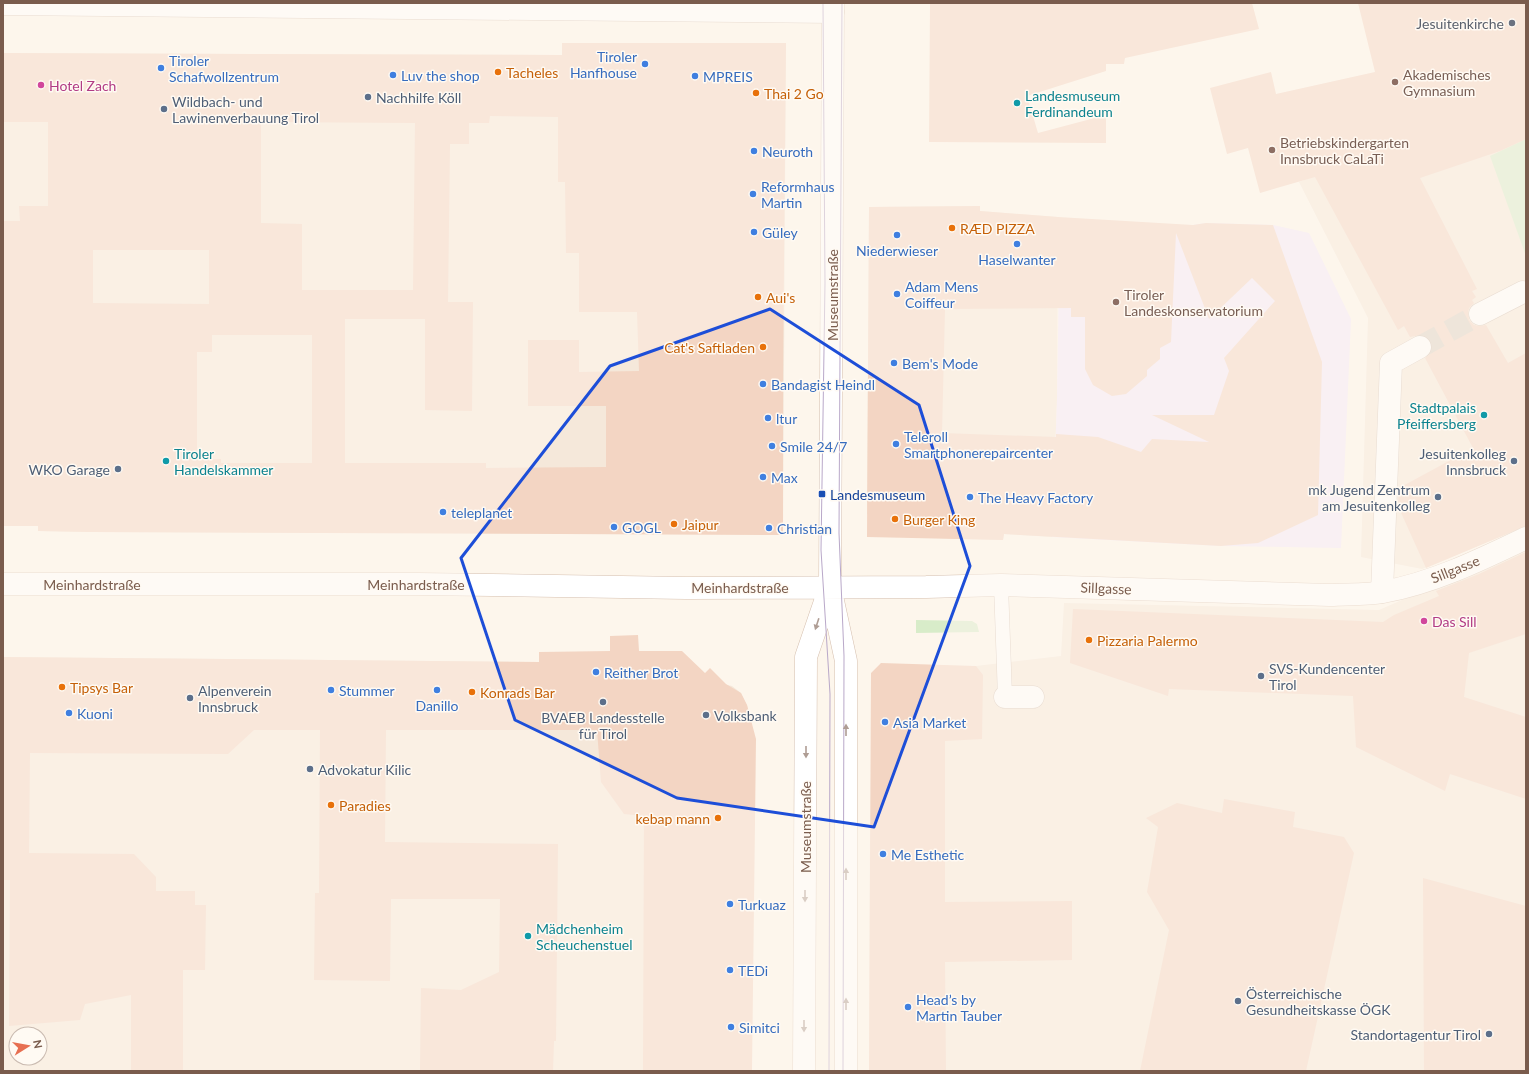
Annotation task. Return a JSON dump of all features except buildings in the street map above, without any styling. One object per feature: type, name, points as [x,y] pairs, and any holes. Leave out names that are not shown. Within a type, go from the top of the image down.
[{"type":"street","points":[[3,4],[833,7]]},
{"type":"street","name":"Museumstraße","points":[[833,7],[830,587],[846,661],[846,1071]]},
{"type":"street","points":[[1480,314],[1523,292]]},
{"type":"street","points":[[1382,592],[1391,363],[1420,347]]},
{"type":"street","name":"Sillgasse","points":[[830,587],[1002,585],[1330,595],[1382,592],[1419,583],[1456,571],[1526,538]]},
{"type":"street","name":"Meinhardstraße","points":[[3,584],[418,584],[686,588],[830,587]]},
{"type":"street","name":"Museumstraße","points":[[804,1071],[806,657],[830,587]]},
{"type":"street","points":[[1005,697],[1034,697]]},
{"type":"lane","points":[[1002,585],[1005,697]]},
{"type":"highlighted area","points":[[770,309],[919,405],[970,566],[874,827],[677,798],[515,720],[461,558],[610,366]]},
{"type":"shaded area","points":[[562,43],[786,43],[783,531],[780,534],[89,532],[38,531],[38,526],[3,526],[3,53],[562,55]]},
{"type":"shaded area","points":[[1522,89],[1526,95],[1526,526],[1422,569],[1361,557],[1368,318],[1299,182]]},
{"type":"shaded area","points":[[980,206],[980,211],[1058,217],[1057,400],[1052,537],[1004,534],[1003,540],[903,537],[867,514],[869,207]]},
{"type":"shaded area","points":[[1206,223],[1273,225],[1309,233],[1351,319],[1341,548],[1221,546],[1052,537],[1057,400],[1059,274],[1180,227]]},
{"type":"shaded area","points":[[1526,546],[1526,1071],[869,1071],[870,824],[976,666],[1061,656],[1064,603],[1379,610]]},
{"type":"shaded area","points":[[3,657],[539,662],[696,679],[732,686],[741,693],[747,705],[750,716],[752,1071],[3,1071]]},
{"type":"green space","points":[[1526,139],[1526,256],[1490,156]]},
{"type":"green space","points":[[916,620],[972,621],[977,624],[979,632],[916,633]]},
{"type":"tunnel","points":[[1420,347],[1480,314]]},
{"type":"tram line","points":[[823,3],[825,283],[821,550],[830,694],[829,1071]]},
{"type":"tram line","points":[[842,3],[839,533],[844,656],[843,1071]]},
{"type":"place","name":"Jesuitenkirche","points":[[1512,23]]},
{"type":"place","name":"Tiroler Hanfhouse","points":[[645,64]]},
{"type":"place","name":"Tiroler Schafwollzentrum","points":[[161,68]]},
{"type":"place","name":"Tacheles","points":[[498,72]]},
{"type":"place","name":"Luv the shop","points":[[393,75]]},
{"type":"place","name":"MPREIS","points":[[695,76]]},
{"type":"place","name":"Akademisches Gymnasium","points":[[1395,82]]},
{"type":"place","name":"Hotel Zach","points":[[41,85]]},
{"type":"place","name":"Thai 2 Go","points":[[756,93]]},
{"type":"place","name":"Nachhilfe Köll","points":[[368,97]]},
{"type":"place","name":"Landesmuseum Ferdinandeum","points":[[1017,103]]},
{"type":"place","name":"Wildbach- und Lawinenverbauung Tirol","points":[[164,109]]},
{"type":"place","name":"Betriebskindergarten Innsbruck CaLaTi","points":[[1272,150]]},
{"type":"place","name":"Neuroth","points":[[754,151]]},
{"type":"place","name":"Reformhaus Martin","points":[[753,194]]},
{"type":"place","name":"RÆD PIZZA","points":[[952,228]]},
{"type":"place","name":"Güley","points":[[754,232]]},
{"type":"place","name":"Niederwieser","points":[[897,235]]},
{"type":"place","name":"Haselwanter","points":[[1017,244]]},
{"type":"place","name":"Adam Mens Coiffeur","points":[[897,294]]},
{"type":"place","name":"Aui's","points":[[758,297]]},
{"type":"place","name":"Tiroler Landeskonservatorium","points":[[1116,302]]},
{"type":"place","name":"Cat's Saftladen","points":[[763,347]]},
{"type":"place","name":"Bem's Mode","points":[[894,363]]},
{"type":"place","name":"Bandagist Heindl","points":[[763,384]]},
{"type":"place","name":"Stadtpalais Pfeiffersberg","points":[[1484,415]]},
{"type":"place","name":"ltur","points":[[768,418]]},
{"type":"place","name":"Teleroll Smartphonerepaircenter","points":[[896,444]]},
{"type":"place","name":"Smile 24/7","points":[[772,446]]},
{"type":"place","name":"Tiroler Handelskammer","points":[[166,461]]},
{"type":"place","name":"Jesuitenkolleg Innsbruck","points":[[1514,461]]},
{"type":"place","name":"WKO Garage","points":[[118,469]]},
{"type":"place","name":"Max","points":[[763,477]]},
{"type":"place","name":"Landesmuseum","points":[[822,494]]},
{"type":"place","name":"The Heavy Factory","points":[[970,497]]},
{"type":"place","name":"mk Jugend Zentrum am Jesuitenkolleg","points":[[1438,497]]},
{"type":"place","name":"teleplanet","points":[[443,512]]},
{"type":"place","name":"Burger King","points":[[895,519]]},
{"type":"place","name":"Jaipur","points":[[674,524]]},
{"type":"place","name":"GOGL","points":[[614,527]]},
{"type":"place","name":"Christian","points":[[769,528]]},
{"type":"place","name":"Das Sill","points":[[1424,621]]},
{"type":"place","name":"Pizzaria Palermo","points":[[1089,640]]},
{"type":"place","name":"Reither Brot","points":[[596,672]]},
{"type":"place","name":"SVS-Kundencenter Tirol","points":[[1261,676]]},
{"type":"place","name":"Tipsys Bar","points":[[62,687]]},
{"type":"place","name":"Stummer","points":[[331,690]]},
{"type":"place","name":"Danillo","points":[[437,690]]},
{"type":"place","name":"Konrads Bar","points":[[472,692]]},
{"type":"place","name":"Alpenverein Innsbruck","points":[[190,698]]},
{"type":"place","name":"BVAEB Landesstelle für Tirol","points":[[603,702]]},
{"type":"place","name":"Kuoni","points":[[69,713]]},
{"type":"place","name":"Volksbank","points":[[706,715]]},
{"type":"place","name":"Asia Market","points":[[885,722]]},
{"type":"place","name":"Advokatur Kilic","points":[[310,769]]},
{"type":"place","name":"Paradies","points":[[331,805]]},
{"type":"place","name":"kebap mann","points":[[718,818]]},
{"type":"place","name":"Me Esthetic","points":[[883,854]]},
{"type":"place","name":"Turkuaz","points":[[730,904]]},
{"type":"place","name":"Mädchenheim Scheuchenstuel","points":[[528,936]]},
{"type":"place","name":"TEDi","points":[[730,970]]},
{"type":"place","name":"Österreichische Gesundheitskasse ÖGK","points":[[1238,1001]]},
{"type":"place","name":"Head’s by Martin Tauber","points":[[908,1007]]},
{"type":"place","name":"Simitci","points":[[731,1027]]},
{"type":"place","name":"Standortagentur Tirol","points":[[1489,1034]]}]
